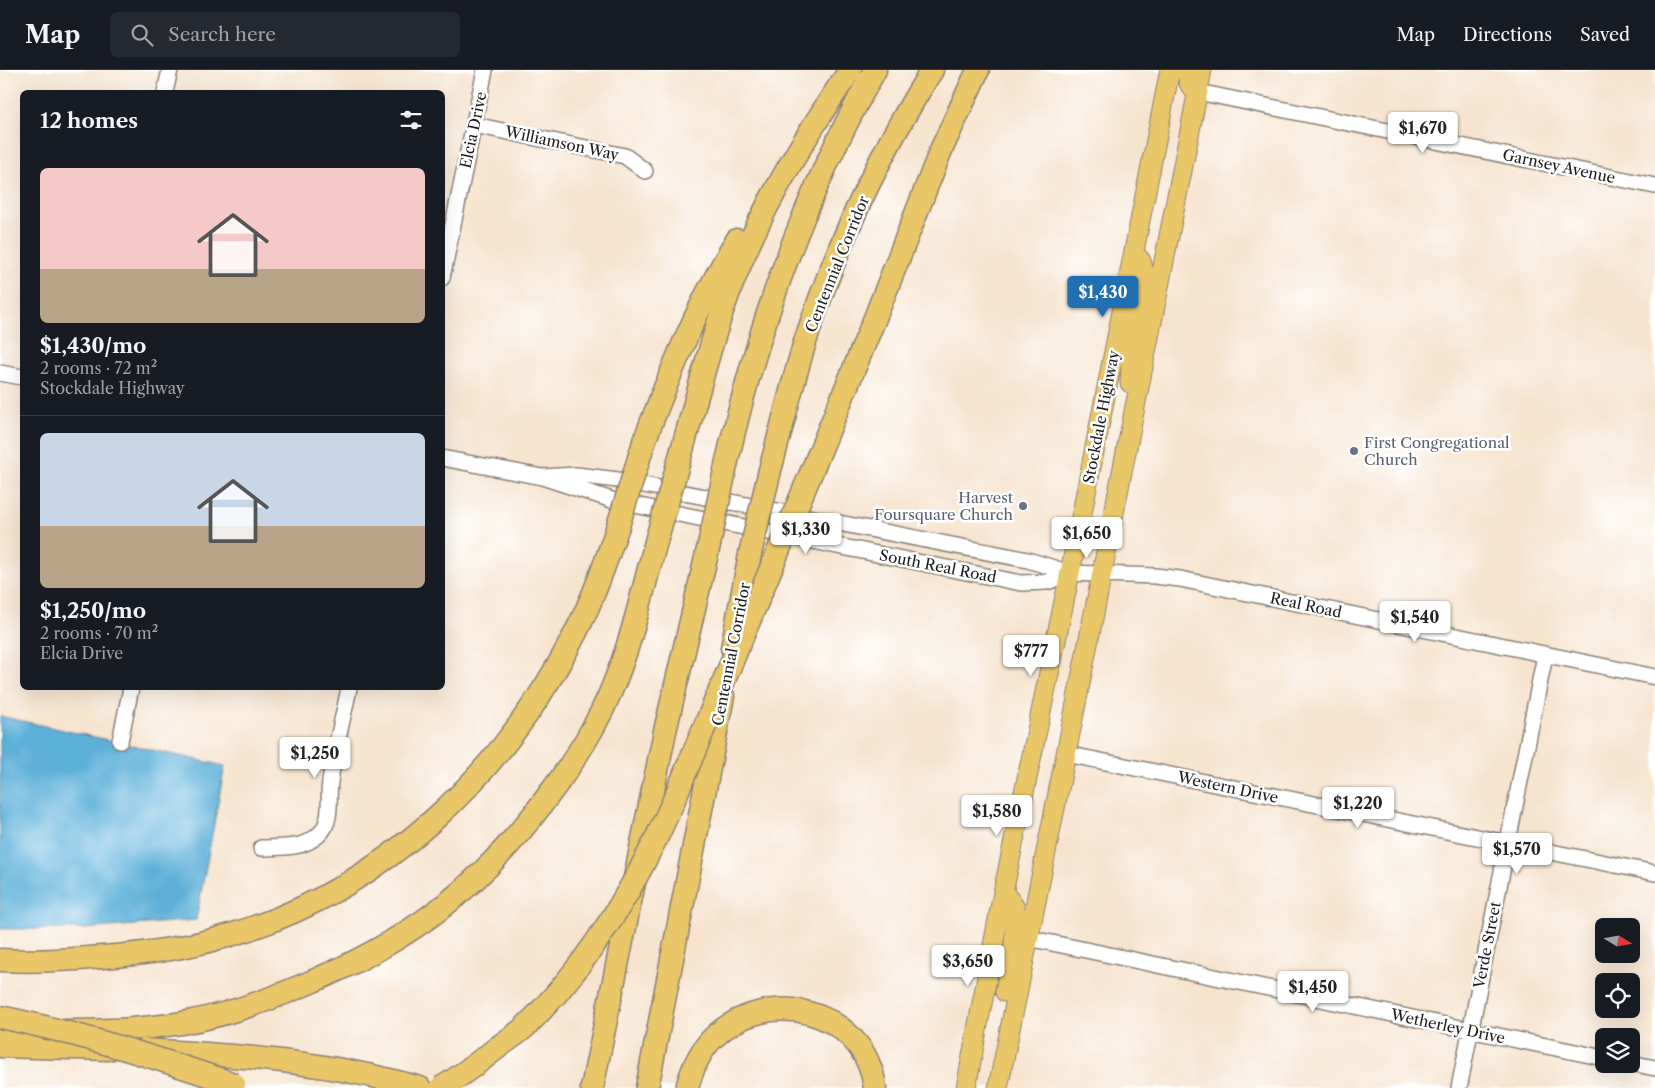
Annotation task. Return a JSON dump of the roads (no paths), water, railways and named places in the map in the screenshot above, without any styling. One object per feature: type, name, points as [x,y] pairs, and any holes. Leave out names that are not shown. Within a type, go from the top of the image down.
[{"type":"highway","points":[[0,1031],[153,1027],[181,1023],[228,1012],[278,996],[381,949],[430,918],[474,881],[514,841],[567,770],[600,716],[622,663],[714,335],[730,289],[774,192],[850,70]]},
{"type":"highway","points":[[592,1088],[665,731],[727,460],[749,374],[779,282],[822,175],[875,70]]},
{"type":"highway","name":"Centennial Corridor","points":[[647,1088],[750,554],[770,470],[805,342],[838,254],[878,168],[901,123],[932,70]]},
{"type":"highway","points":[[441,1088],[464,1074],[524,1028],[576,969],[620,906],[653,846],[811,473],[941,150],[978,70]]},
{"type":"highway","points":[[0,960],[89,958],[160,951],[194,945],[254,928],[330,894],[380,864],[427,828],[452,805],[480,774],[519,725],[550,679],[576,631],[599,580],[644,442],[679,353],[714,282],[754,212],[801,146]]},
{"type":"highway","points":[[687,1088],[697,1060],[704,1049],[722,1030],[756,1013],[781,1009],[821,1016],[843,1030],[860,1049],[866,1060],[875,1088]]},
{"type":"highway","points":[[0,1017],[42,1026],[170,1062],[239,1086]]},
{"type":"highway","points":[[0,1046],[119,1049],[281,1060],[324,1066],[420,1088]]},
{"type":"main road","name":"Stockdale Highway","points":[[966,1088],[1003,893],[1070,573],[1170,70]]},
{"type":"main road","points":[[1188,70],[1188,82],[1191,88],[1198,92]]},
{"type":"main road","name":"Stockdale Highway","points":[[998,1088],[1202,70]]},
{"type":"main road","points":[[1132,422],[1130,388],[1132,347],[1144,272],[1141,261],[1134,253]]},
{"type":"main road","points":[[1003,893],[1011,900],[1016,915],[1015,934],[1001,1016],[1007,1042]]},
{"type":"street","points":[[165,90],[170,70]]},
{"type":"street","name":"Elcia Drive","points":[[445,264],[485,70]]},
{"type":"street","name":"Garnsey Avenue","points":[[1198,92],[1655,186]]},
{"type":"street","name":"Williamson Way","points":[[474,125],[625,156],[645,171]]},
{"type":"street","points":[[0,373],[20,377]]},
{"type":"street","name":"South Real Road","points":[[445,459],[542,477],[615,501],[1022,583],[1047,582],[1070,573]]},
{"type":"street","name":"South Real Road","points":[[542,477],[576,475],[618,480],[1028,560],[1070,573],[1102,574]]},
{"type":"street","name":"Real Road","points":[[1102,574],[1180,579],[1655,677]]},
{"type":"street","name":"Verde Street","points":[[1459,1088],[1545,655]]},
{"type":"street","points":[[120,741],[131,690]]},
{"type":"street","points":[[261,848],[292,847],[305,844],[321,832],[326,823],[329,813],[331,777],[349,690]]},
{"type":"street","name":"Western Drive","points":[[1066,754],[1655,873]]},
{"type":"street","name":"Wetherley Drive","points":[[1028,938],[1595,1056]]},
{"type":"street","points":[[1640,1065],[1655,1068]]},
{"type":"water","points":[[0,716],[225,766],[196,920],[85,929],[0,929]]},
{"type":"place","name":"First Congregational Church","points":[[1354,451]]},
{"type":"place","name":"Harvest Foursquare Church","points":[[1023,506]]}]
